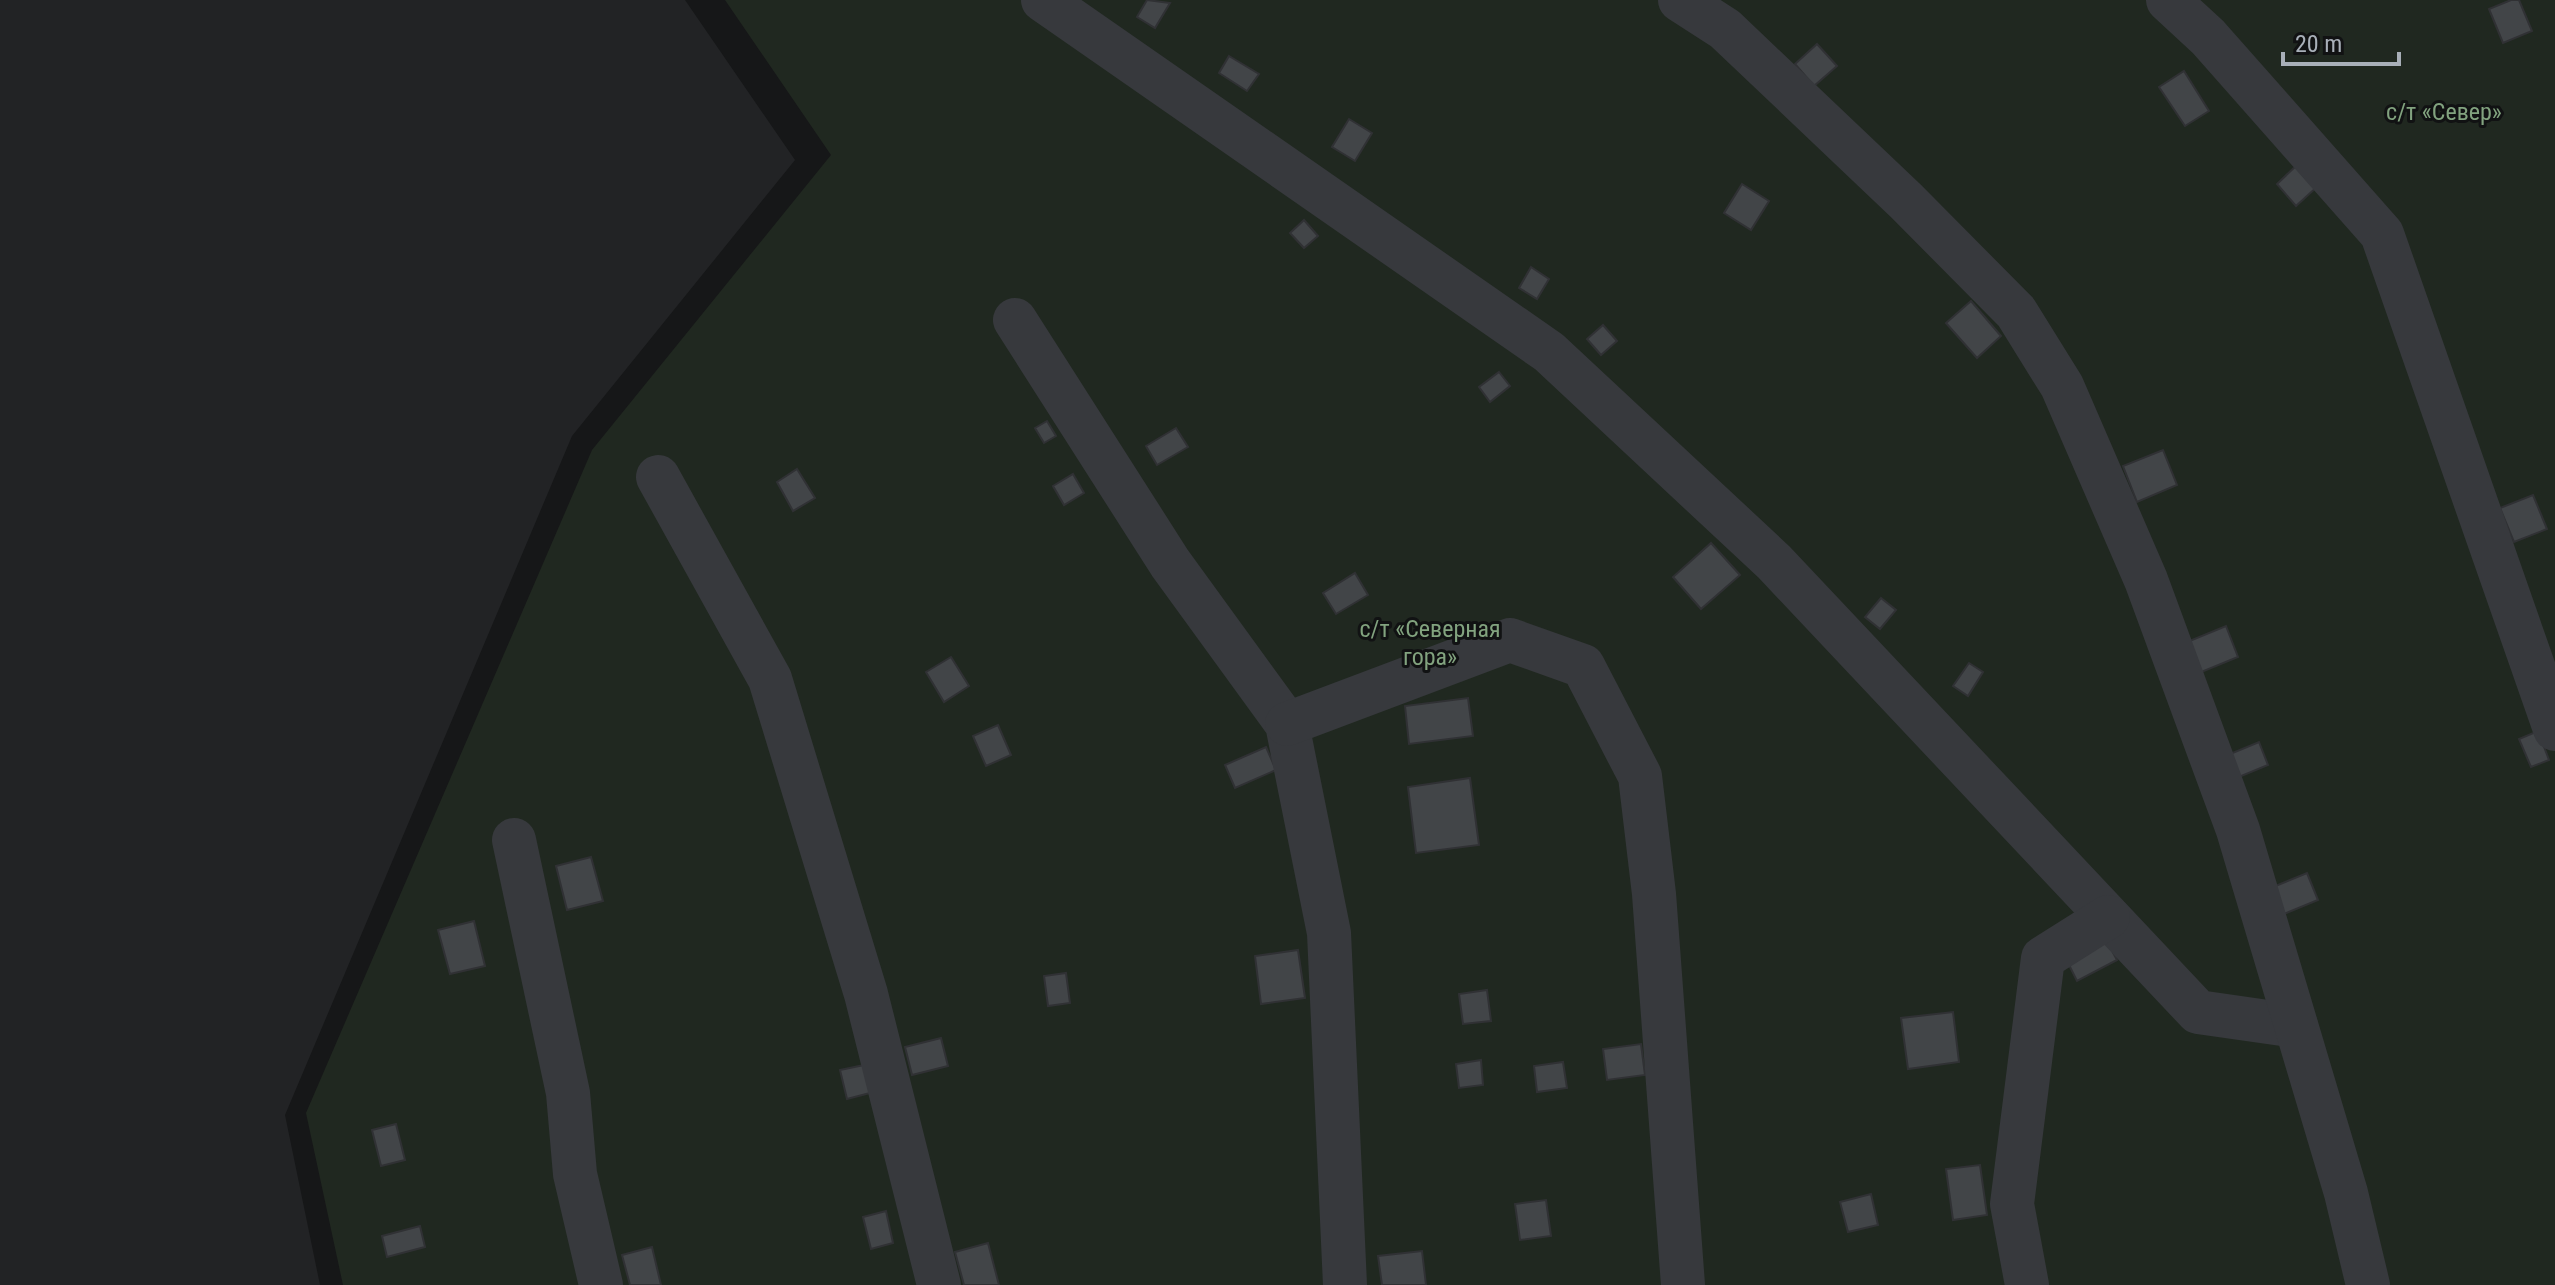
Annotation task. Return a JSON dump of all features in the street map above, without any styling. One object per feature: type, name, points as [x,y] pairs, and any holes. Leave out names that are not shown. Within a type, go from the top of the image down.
[{"type":"lane","points":[[1043,0],[1549,352],[1774,562],[2198,1012],[2296,1026]]},
{"type":"lane","points":[[1680,0],[1725,29],[1906,201],[2016,312],[2062,386],[2146,580],[2233,815],[2346,1193],[2368,1285]]},
{"type":"lane","points":[[2168,0],[2208,37],[2382,234],[2555,729]]},
{"type":"lane","points":[[1015,320],[1170,563],[1287,724],[1329,933],[1345,1285]]},
{"type":"lane","points":[[658,477],[770,679],[866,994],[939,1285]]},
{"type":"lane","points":[[1287,724],[1510,640],[1583,666],[1640,776],[1654,894],[1683,1285]]},
{"type":"lane","points":[[514,840],[568,1093],[575,1174],[601,1285]]},
{"type":"lane","points":[[2027,1285],[2012,1204],[2043,958],[2108,917]]},
{"type":"shaded area","points":[[0,0],[685,0],[795,160],[572,436],[285,1115],[320,1285],[0,1285]]},
{"type":"green space","name":"с/т «Северная гора»","points":[[725,0],[2555,0],[2555,1285],[343,1285],[306,1113],[592,450],[831,155]]},
{"type":"building","points":[[1147,0],[1170,3],[1155,28],[1137,17]]},
{"type":"building","points":[[2519,0],[2532,31],[2503,43],[2489,9]]},
{"type":"building","points":[[1817,44],[1837,66],[1814,86],[1795,64]]},
{"type":"building","points":[[1229,56],[1259,74],[1247,91],[1219,73]]},
{"type":"building","points":[[2184,71],[2209,111],[2185,126],[2159,87]]},
{"type":"building","points":[[1349,119],[1372,133],[1355,161],[1332,147]]},
{"type":"building","points":[[2299,163],[2318,186],[2296,206],[2277,184]]},
{"type":"building","points":[[1742,184],[1769,201],[1751,230],[1724,213]]},
{"type":"building","points":[[1304,220],[1318,236],[1304,248],[1290,233]]},
{"type":"building","points":[[1531,267],[1549,279],[1537,299],[1519,288]]},
{"type":"building","points":[[1971,301],[2001,336],[1977,358],[1946,323]]},
{"type":"building","points":[[1603,325],[1617,341],[1601,355],[1587,339]]},
{"type":"building","points":[[1499,372],[1510,386],[1490,402],[1479,387]]},
{"type":"building","points":[[1047,421],[1056,436],[1044,443],[1035,428]]},
{"type":"building","points":[[1176,428],[1188,447],[1157,465],[1146,446]]},
{"type":"building","points":[[2163,450],[2177,485],[2137,502],[2123,466]]},
{"type":"building","points":[[797,469],[815,498],[793,511],[777,482]]},
{"type":"building","points":[[1073,474],[1084,493],[1064,505],[1053,486]]},
{"type":"building","points":[[2533,495],[2547,529],[2514,542],[2500,508]]},
{"type":"building","points":[[1711,543],[1740,575],[1701,609],[1673,577]]},
{"type":"building","points":[[1355,573],[1368,595],[1336,614],[1323,593]]},
{"type":"building","points":[[1881,598],[1896,610],[1880,629],[1865,617]]},
{"type":"building","points":[[2226,626],[2238,657],[2199,673],[2187,642]]},
{"type":"building","points":[[951,657],[969,686],[944,702],[926,672]]},
{"type":"building","points":[[1969,663],[1983,672],[1968,696],[1953,686]]},
{"type":"building","points":[[1468,698],[1473,736],[1409,744],[1405,706]]},
{"type":"building","points":[[998,725],[1011,755],[986,766],[973,736]]},
{"type":"building","points":[[2538,731],[2549,760],[2531,767],[2519,739]]},
{"type":"building","points":[[2259,742],[2268,765],[2239,777],[2230,754]]},
{"type":"building","points":[[1266,747],[1276,770],[1235,788],[1225,765]]},
{"type":"building","points":[[1470,778],[1479,845],[1416,853],[1408,787]]},
{"type":"building","points":[[591,857],[603,901],[567,910],[556,866]]},
{"type":"building","points":[[2307,873],[2318,900],[2284,914],[2273,887]]},
{"type":"building","points":[[474,921],[485,966],[450,974],[438,930]]},
{"type":"building","points":[[2104,936],[2117,960],[2077,981],[2065,957]]},
{"type":"building","points":[[1298,950],[1305,998],[1261,1004],[1255,956]]},
{"type":"building","points":[[1066,973],[1070,1003],[1048,1006],[1044,976]]},
{"type":"building","points":[[1487,990],[1491,1021],[1463,1024],[1459,994]]},
{"type":"building","points":[[1953,1012],[1959,1062],[1908,1069],[1901,1018]]},
{"type":"building","points":[[941,1038],[948,1066],[912,1075],[905,1047]]},
{"type":"building","points":[[1641,1044],[1645,1075],[1607,1080],[1603,1049]]},
{"type":"building","points":[[1481,1060],[1483,1085],[1459,1088],[1456,1064]]},
{"type":"building","points":[[1563,1062],[1567,1088],[1537,1092],[1534,1066]]},
{"type":"building","points":[[864,1065],[870,1093],[847,1099],[840,1070]]},
{"type":"building","points":[[396,1124],[405,1160],[381,1166],[372,1130]]},
{"type":"building","points":[[1980,1165],[1987,1215],[1953,1220],[1946,1169]]},
{"type":"building","points":[[1871,1194],[1878,1225],[1848,1232],[1840,1202]]},
{"type":"building","points":[[1546,1200],[1551,1236],[1520,1240],[1515,1204]]},
{"type":"building","points":[[886,1211],[893,1243],[871,1249],[863,1217]]},
{"type":"building","points":[[420,1226],[425,1247],[387,1257],[382,1236]]},
{"type":"building","points":[[988,1243],[999,1285],[964,1285],[955,1252]]},
{"type":"building","points":[[652,1247],[661,1285],[630,1285],[622,1255]]},
{"type":"building","points":[[1422,1251],[1426,1285],[1382,1285],[1378,1256]]},
{"type":"park label","name":"с/т «Север»","points":[[2444,112]]}]
